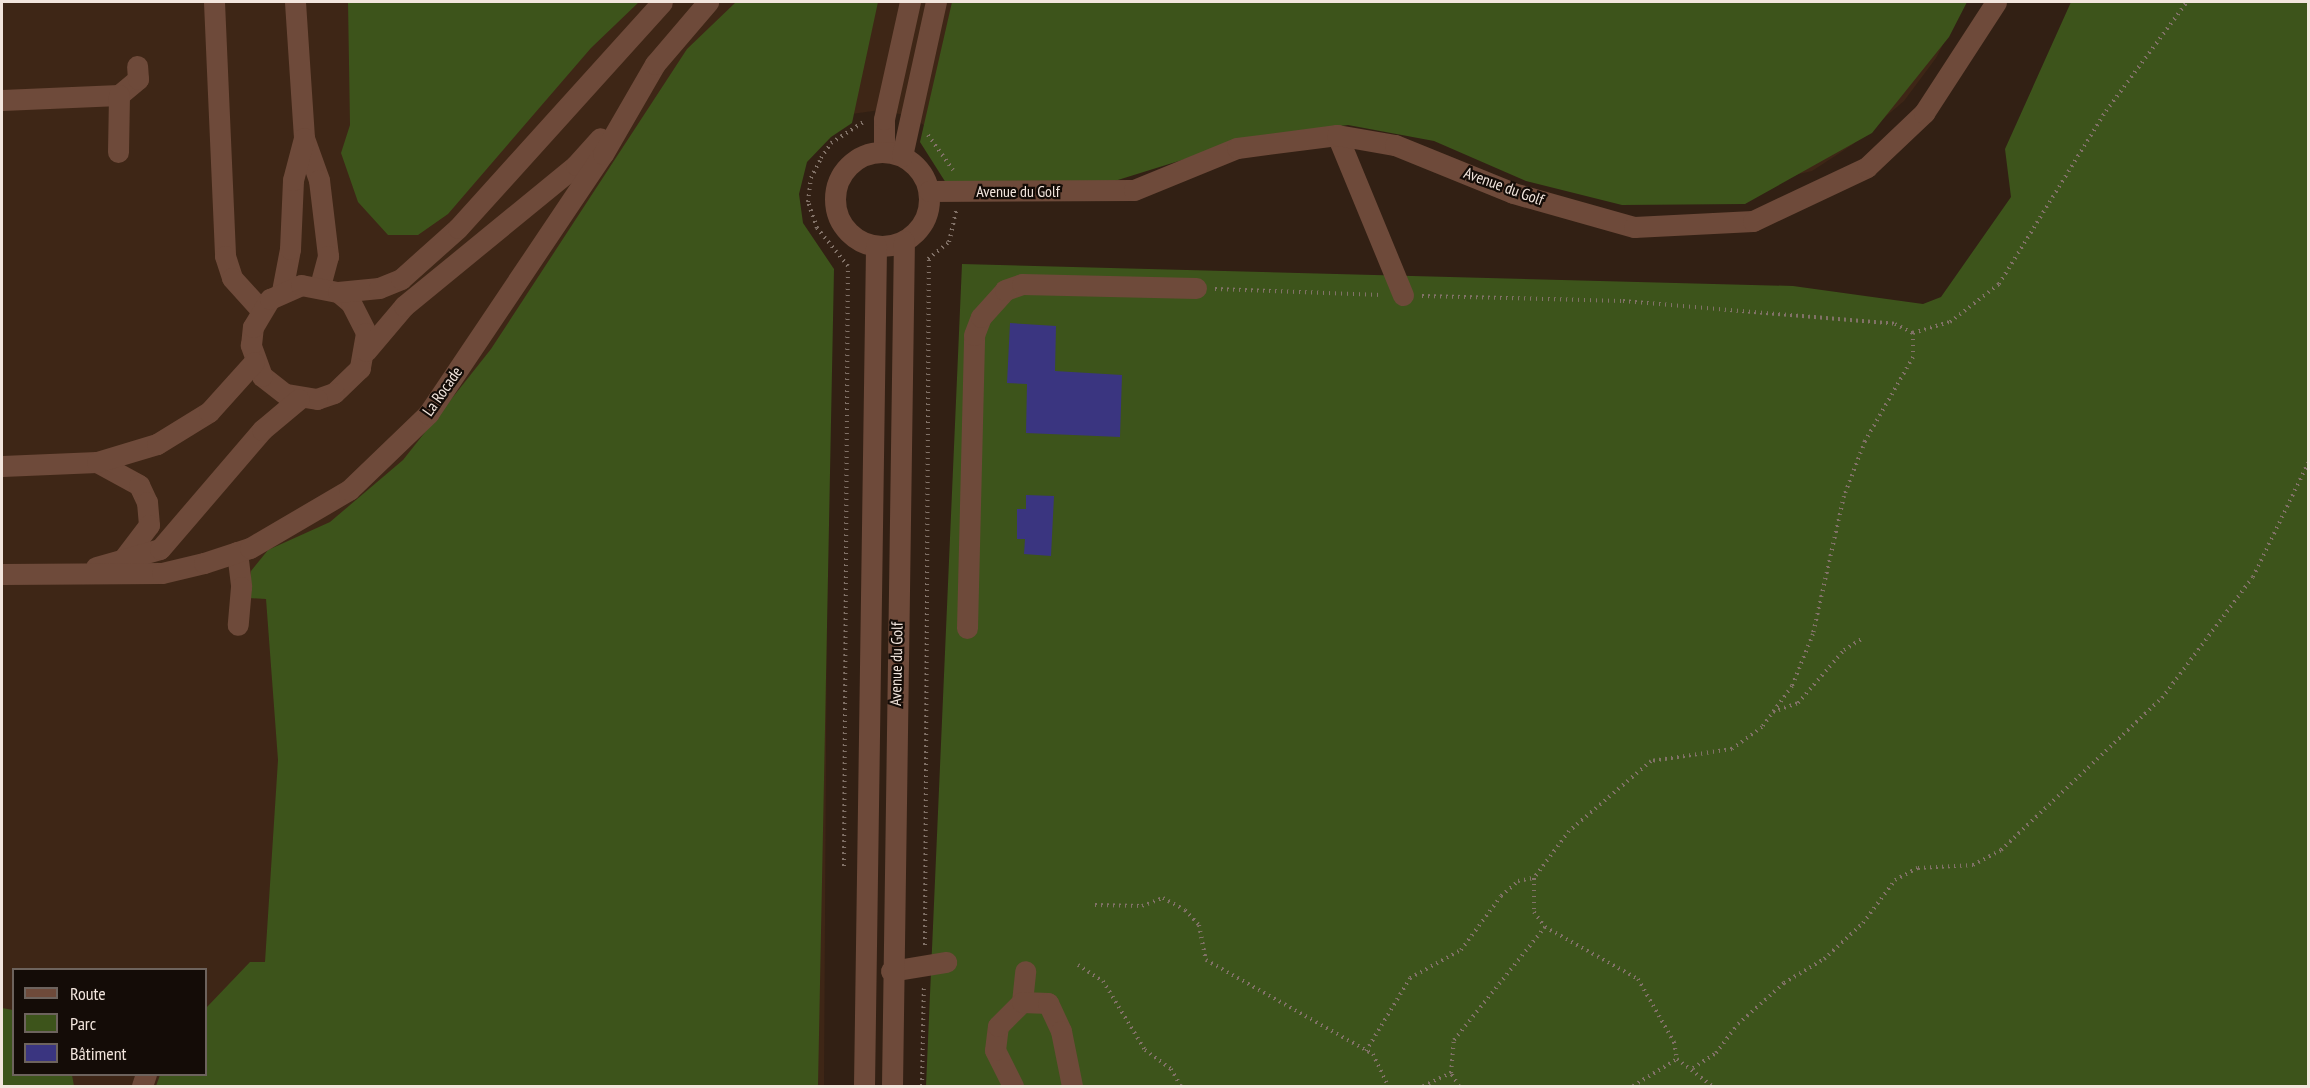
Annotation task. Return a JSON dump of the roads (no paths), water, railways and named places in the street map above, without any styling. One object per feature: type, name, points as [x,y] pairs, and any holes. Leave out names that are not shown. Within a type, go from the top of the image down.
[{"type":"street","points":[[214,2],[225,256],[232,279],[261,310]]},
{"type":"street","points":[[295,2],[304,138],[319,180],[328,256],[329,288],[361,317],[366,351],[349,383],[317,399],[299,399],[272,386],[255,362],[253,327],[261,310],[282,291],[290,249],[293,180],[304,138]]},
{"type":"street","points":[[282,291],[379,288],[412,271],[464,222],[662,2]]},
{"type":"street","name":"La Rocade","points":[[366,351],[404,306],[593,149],[655,64],[708,2]]},
{"type":"street","points":[[893,154],[851,163],[835,191],[835,207],[847,231],[876,246],[903,241],[919,228],[929,207],[929,191],[924,175],[893,154],[885,119],[910,2]]},
{"type":"street","points":[[893,154],[936,2]]},
{"type":"street","name":"Avenue du Golf","points":[[929,191],[1134,190],[1237,148],[1337,135],[1395,145],[1514,193],[1634,227],[1753,221],[1867,167],[1924,112],[1996,2]]},
{"type":"street","name":"La Rocade","points":[[7,577],[79,573],[162,573],[237,552],[349,490],[428,414],[603,154],[655,64]]},
{"type":"street","points":[[2,100],[119,95],[138,79],[138,66]]},
{"type":"street","points":[[118,152],[119,95]]},
{"type":"street","points":[[1337,135],[1403,295]]},
{"type":"street","name":"Avenue du Golf","points":[[892,1086],[891,971],[903,241]]},
{"type":"street","name":"Avenue du Golf","points":[[864,1086],[876,246]]},
{"type":"street","points":[[967,628],[974,335],[981,317],[1005,290],[1022,284],[1196,288]]},
{"type":"street","points":[[2,466],[97,462],[157,444],[209,412],[255,362]]},
{"type":"street","name":"La Rocade","points":[[79,573],[160,549],[262,430],[299,399]]},
{"type":"street","points":[[97,462],[139,485],[147,501],[149,525],[124,558]]},
{"type":"street","points":[[237,552],[241,587],[238,625]]},
{"type":"street","points":[[891,971],[946,962]]},
{"type":"street","points":[[1013,1086],[995,1050],[998,1026],[1022,1002],[1025,971]]},
{"type":"street","points":[[1022,1002],[1048,1003],[1061,1031],[1072,1086]]}]
